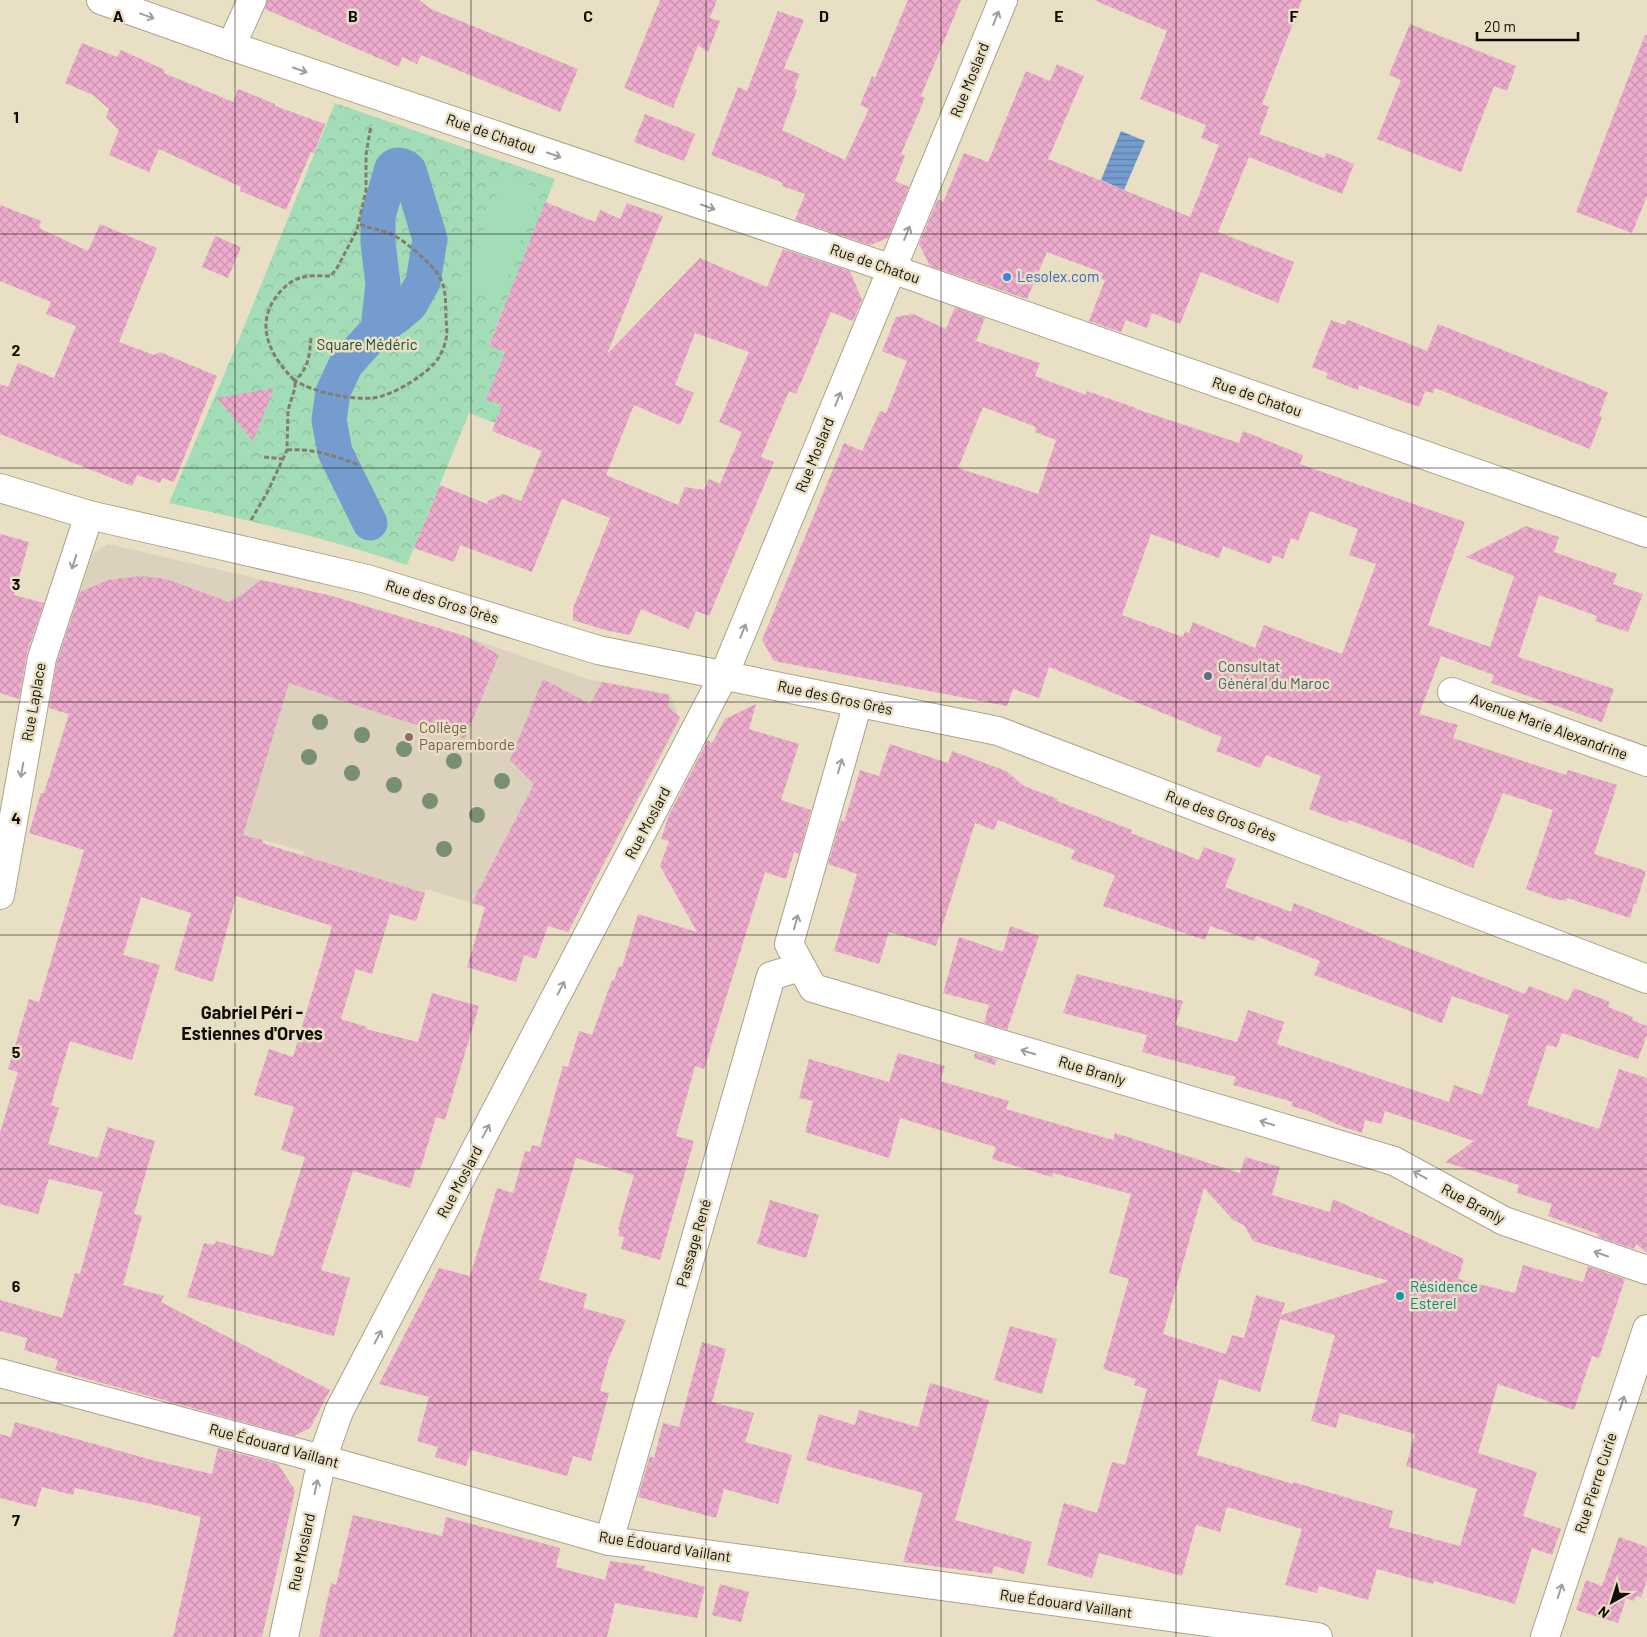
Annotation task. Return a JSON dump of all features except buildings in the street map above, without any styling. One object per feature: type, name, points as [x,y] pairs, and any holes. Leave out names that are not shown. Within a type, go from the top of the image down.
[{"type":"street","name":"Rue de Chatou","points":[[101,0],[231,46],[892,269],[1647,533]]},
{"type":"street","points":[[231,46],[252,0]]},
{"type":"street","name":"Rue Moslard","points":[[284,1637],[322,1459],[339,1411],[724,676],[1003,0]]},
{"type":"street","name":"Rue des Gros Grès","points":[[0,488],[89,516],[368,579],[598,650],[998,731],[1647,979]]},
{"type":"street","name":"Rue Laplace","points":[[0,894],[42,658],[89,516]]},
{"type":"street","name":"Avenue Marie Alexandrine","points":[[1452,692],[1647,762]]},
{"type":"street","name":"Rue Branly","points":[[858,703],[789,944],[813,988],[1394,1161],[1504,1221],[1647,1270]]},
{"type":"street","name":"Passage René","points":[[609,1541],[771,976],[800,967]]},
{"type":"street","name":"Rue Pierre Curie","points":[[1545,1637],[1647,1329]]},
{"type":"street","name":"Rue Édouard Vaillant","points":[[0,1373],[322,1459],[609,1541],[1180,1620],[1318,1637]]},
{"type":"path","points":[[358,223],[402,239],[438,275],[446,291],[447,337],[440,357],[422,374],[390,393],[373,398],[320,391],[295,381],[282,368],[272,352],[265,321],[269,307],[287,283],[304,277],[331,276],[357,230],[358,223],[366,190],[366,155],[372,118],[380,96]]},
{"type":"path","points":[[234,548],[267,493],[287,450],[288,410],[295,388],[295,381],[305,371],[311,338]]},
{"type":"path","points":[[287,450],[301,449],[328,454],[359,465]]},
{"type":"path","points":[[264,457],[283,459]]},
{"type":"shaded area","name":"Collège Paparemborde","points":[[108,544],[332,596],[467,637],[587,679],[670,694],[680,720],[568,932],[426,889],[416,921],[294,884],[304,851],[230,831],[206,755],[48,708],[55,669],[93,553]]},
{"type":"green space","name":"Square Médéric","points":[[335,103],[555,179],[489,345],[520,359],[495,423],[469,413],[407,565],[289,531],[169,503],[230,361]]},
{"type":"green space","points":[[504,175],[540,189],[498,302],[462,288]]},
{"type":"water","points":[[1121,131],[1145,141],[1124,190],[1101,180]]},
{"type":"waterway","points":[[370,523],[335,452],[329,420],[333,392],[346,364],[378,329],[383,284],[378,243],[378,216],[392,168],[400,165],[409,170],[430,239],[423,282],[410,305],[378,329]]},
{"type":"place","name":"Lesolex.com","points":[[1007,277]]},
{"type":"place","name":"Consultat Général du Maroc","points":[[1208,676]]},
{"type":"place","name":"Collège Paparemborde","points":[[409,737]]},
{"type":"place","name":"Résidence Esterel","points":[[1400,1296]]},
{"type":"district","name":"Gabriel Péri - Estiennes d'Orves","points":[[252,1023]]}]
